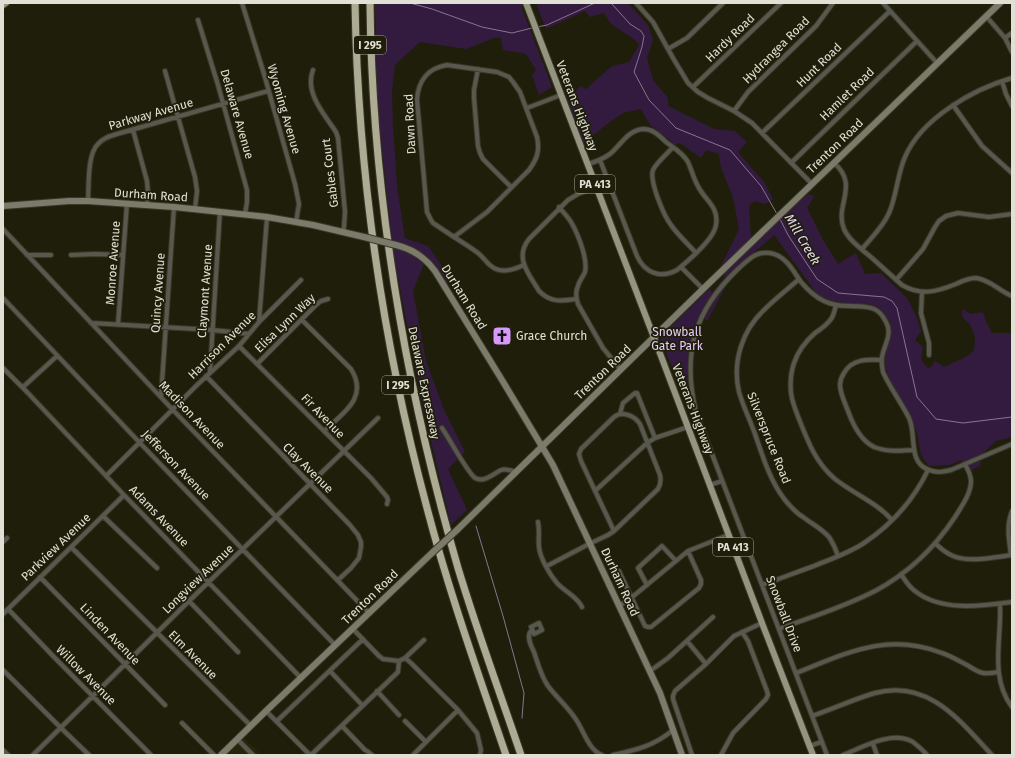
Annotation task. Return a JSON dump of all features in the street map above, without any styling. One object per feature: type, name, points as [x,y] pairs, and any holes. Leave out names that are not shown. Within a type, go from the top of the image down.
[{"type":"highway","name":"Delaware Expressway","points":[[355,3],[360,114],[370,212],[383,305],[397,383],[415,462],[442,563],[506,755]]},
{"type":"highway","name":"Delaware Expressway","points":[[370,5],[372,81],[379,167],[392,272],[408,361],[430,464],[458,568],[521,755]]},
{"type":"main road","name":"Veterans Highway","points":[[526,3],[813,755]]},
{"type":"main road","name":"Trenton Road","points":[[221,755],[457,530],[703,289],[1000,3]]},
{"type":"main road","name":"Durham Road","points":[[3,206],[88,201],[127,203],[245,214],[296,222],[396,245],[409,249],[427,260],[435,270],[553,466],[660,693],[682,755]]},
{"type":"street","name":"Wyoming Avenue","points":[[242,3],[252,32],[299,199],[296,222]]},
{"type":"street","points":[[636,3],[653,22],[685,78],[693,88],[708,98],[746,118],[812,184]]},
{"type":"street","points":[[668,49],[687,38],[723,3]]},
{"type":"street","name":"Hardy Road","points":[[693,88],[781,3]]},
{"type":"street","name":"Hydrangea Road","points":[[734,111],[748,92],[816,26],[833,3]]},
{"type":"street","points":[[883,3],[937,63]]},
{"type":"street","name":"Hunt Road","points":[[762,133],[890,11]]},
{"type":"street","points":[[986,16],[1005,38],[1012,52]]},
{"type":"street","name":"Delaware Avenue","points":[[198,20],[224,104],[247,190],[245,214]]},
{"type":"street","points":[[1005,38],[1012,33]]},
{"type":"street","name":"Hamlet Road","points":[[791,162],[917,41]]},
{"type":"street","name":"Dawn Road","points":[[454,237],[487,212],[534,163],[538,152],[538,137],[517,87],[509,77],[497,72],[451,65],[438,67],[430,72],[423,79],[418,92],[417,100],[427,212],[433,223],[479,254],[496,269],[512,270],[524,265]]},
{"type":"street","points":[[478,69],[474,98],[479,149],[483,159],[488,165],[511,187]]},
{"type":"street","name":"Gables Court","points":[[313,70],[311,82],[316,102],[338,136],[345,212],[343,232]]},
{"type":"street","points":[[165,71],[195,177],[197,191],[195,209]]},
{"type":"street","points":[[862,249],[881,227],[889,214],[902,166],[909,148],[919,135],[936,118],[953,105],[988,87],[1012,78]]},
{"type":"street","points":[[1002,81],[1012,106]]},
{"type":"street","name":"Parkway Avenue","points":[[88,201],[91,158],[99,143],[109,137],[268,91]]},
{"type":"street","points":[[527,108],[561,95]]},
{"type":"street","points":[[953,105],[982,146],[1012,172]]},
{"type":"street","points":[[588,164],[600,160],[610,154],[634,131],[647,129],[654,132],[682,154],[688,162],[699,188],[714,208],[716,225],[713,235],[681,267],[673,272],[663,274],[649,271],[642,265],[638,256],[600,160]]},
{"type":"street","points":[[133,130],[147,181],[148,192],[146,205]]},
{"type":"street","points":[[673,147],[654,168],[652,182],[667,219],[674,230],[696,253]]},
{"type":"street","points":[[834,162],[842,172],[846,182],[842,213],[844,230],[862,249],[896,280],[910,290],[922,292],[954,285],[963,280],[975,278],[986,280],[1012,296]]},
{"type":"street","points":[[576,299],[559,301],[547,298],[540,291],[524,265],[522,252],[525,243],[571,197],[596,187]]},
{"type":"street","name":"Monroe Avenue","points":[[118,325],[127,203]]},
{"type":"street","name":"Quincy Avenue","points":[[161,397],[174,207]]},
{"type":"street","points":[[559,208],[570,221],[585,259],[585,272],[577,287],[576,299],[604,348],[621,370]]},
{"type":"street","name":"Claymont Avenue","points":[[210,372],[220,212]]},
{"type":"street","points":[[896,280],[923,249],[935,227],[944,217],[958,213],[989,217],[1012,214]]},
{"type":"street","points":[[259,322],[267,217]]},
{"type":"street","name":"Madison Avenue","points":[[3,229],[172,409],[369,613]]},
{"type":"street","name":"Snowball Drive","points":[[827,755],[696,412],[692,395],[690,369],[692,348],[695,334],[702,316],[725,282],[748,259],[757,254],[773,253],[780,256],[786,262],[810,292],[823,300],[840,306],[869,307],[878,311],[888,324],[889,332],[882,360]]},
{"type":"street","points":[[27,255],[51,255]]},
{"type":"street","points":[[71,255],[123,255]]},
{"type":"street","points":[[681,267],[703,289]]},
{"type":"street","points":[[718,275],[725,282]]},
{"type":"street","name":"Silverspruce Road","points":[[799,279],[764,309],[748,330],[738,355],[737,383],[741,398],[769,472],[777,487],[786,501],[799,514],[825,534],[832,543],[838,556]]},
{"type":"street","name":"Harrison Avenue","points":[[106,476],[172,409],[239,346],[259,322],[301,280]]},
{"type":"street","points":[[922,292],[921,313],[929,343],[929,355]]},
{"type":"street","name":"Jefferson Avenue","points":[[3,298],[140,443],[335,645]]},
{"type":"street","name":"Elisa Lynn Way","points":[[257,364],[321,301],[328,299]]},
{"type":"street","points":[[836,304],[832,318],[829,322],[804,344],[797,356],[792,370],[791,380],[794,407],[810,448],[825,469],[844,485],[874,504],[892,520]]},
{"type":"street","points":[[302,320],[351,369],[356,378],[356,394],[353,403],[324,431]]},
{"type":"street","points":[[91,323],[213,330],[249,334]]},
{"type":"street","name":"Fir Avenue","points":[[239,346],[378,486],[387,497],[387,504]]},
{"type":"street","points":[[22,387],[57,356]]},
{"type":"street","points":[[914,450],[886,450],[875,447],[869,444],[859,434],[850,418],[840,385],[841,378],[853,363],[862,360],[882,360],[886,378],[910,420],[914,450],[917,460],[928,470],[938,473],[944,472],[1012,444]]},
{"type":"street","name":"Adams Avenue","points":[[3,368],[301,678]]},
{"type":"street","name":"Clay Avenue","points":[[206,376],[358,535],[361,542],[359,558],[338,580]]},
{"type":"street","points":[[620,414],[623,403],[637,393],[655,438]]},
{"type":"street","points":[[547,566],[614,531],[660,486],[661,479],[638,422],[633,417],[626,414],[620,414],[614,417],[581,449],[579,454],[614,531]]},
{"type":"street","name":"Longview Avenue","points":[[33,755],[378,418]]},
{"type":"street","points":[[595,492],[647,443],[655,438],[688,427]]},
{"type":"street","points":[[442,428],[468,471],[475,478],[480,480],[486,479],[502,470],[516,472]]},
{"type":"street","points":[[779,629],[856,600],[876,590],[901,574],[925,554],[957,513],[970,490],[971,481],[965,464]]},
{"type":"street","points":[[762,586],[838,556],[863,544],[884,528],[908,502],[928,470]]},
{"type":"street","points":[[710,484],[722,481]]},
{"type":"street","name":"Parkview Avenue","points":[[3,614],[124,495]]},
{"type":"street","points":[[935,543],[946,553],[964,559],[1012,555],[1008,533],[1009,518],[1012,511]]},
{"type":"street","points":[[103,516],[157,568]]},
{"type":"street","points":[[538,522],[540,532],[538,543],[539,550],[547,566],[557,583],[565,591],[576,598],[582,607]]},
{"type":"street","points":[[619,606],[632,598],[688,550],[728,535]]},
{"type":"street","points":[[3,542],[7,538]]},
{"type":"street","points":[[647,585],[638,568],[662,546],[676,561]]},
{"type":"street","name":"Elm Avenue","points":[[71,547],[251,726]]},
{"type":"street","points":[[619,571],[645,626],[651,627],[699,588],[701,584],[701,580],[688,550]]},
{"type":"street","points":[[901,574],[915,591],[934,601],[960,606],[976,606],[1012,602]]},
{"type":"street","name":"Linden Avenue","points":[[40,577],[165,706]]},
{"type":"street","points":[[189,602],[238,652]]},
{"type":"street","points":[[1000,604],[1001,622],[998,672],[1003,691],[1012,707]]},
{"type":"street","name":"Willow Avenue","points":[[8,609],[92,697],[151,755]]},
{"type":"street","points":[[650,671],[687,642],[713,616]]},
{"type":"street","points":[[692,755],[673,696],[674,691],[706,664],[734,636],[762,623]]},
{"type":"street","points":[[353,629],[383,659],[399,661],[405,658],[424,640]]},
{"type":"street","points":[[532,631],[529,633],[529,639],[545,681],[571,713],[595,751],[602,755]]},
{"type":"street","points":[[721,755],[733,733],[768,695],[748,641],[742,632]]},
{"type":"street","points":[[277,721],[363,639]]},
{"type":"street","points":[[687,642],[706,664]]},
{"type":"street","points":[[796,673],[859,649],[877,645],[896,644],[919,646],[943,653],[983,673],[998,672]]},
{"type":"street","points":[[405,658],[412,663],[458,710],[477,733],[481,750],[480,755]]},
{"type":"street","points":[[266,711],[310,755],[398,672],[399,661]]},
{"type":"street","points":[[3,670],[89,755]]},
{"type":"street","points":[[330,671],[362,705]]},
{"type":"street","points":[[377,691],[399,715]]},
{"type":"street","points":[[812,716],[876,693],[900,691],[918,694],[932,699],[948,710],[992,755]]},
{"type":"street","points":[[413,755],[458,710]]},
{"type":"street","points":[[405,721],[426,742]]},
{"type":"street","points":[[182,723],[214,755]]},
{"type":"street","points":[[342,726],[372,755]]},
{"type":"street","points":[[612,755],[648,746],[662,739],[674,730]]},
{"type":"street","points":[[843,755],[888,738],[901,738],[913,742],[927,755]]},
{"type":"street","points":[[237,739],[253,755]]},
{"type":"street","points":[[810,746],[822,742]]},
{"type":"street","points":[[873,744],[877,755]]},
{"type":"street","points":[[3,750],[8,755]]},
{"type":"shaded area","points":[[243,737],[262,755],[224,755]]},
{"type":"green space","points":[[375,3],[529,3],[521,6],[552,87],[539,95],[532,75],[536,70],[526,54],[503,50],[501,38],[494,38],[466,49],[420,42],[395,65],[392,92],[393,126],[397,186],[405,238],[428,246],[451,281],[447,283],[428,258],[423,266],[413,291],[426,361],[444,410],[465,452],[448,469],[467,510],[451,525],[421,398],[393,251],[377,100]]},
{"type":"green space","name":"Snowball Gate Park","points":[[536,3],[628,3],[648,25],[653,40],[647,58],[653,80],[668,98],[668,106],[714,129],[735,131],[747,142],[738,152],[764,182],[773,199],[765,204],[754,201],[749,206],[751,238],[809,194],[814,197],[807,208],[822,238],[838,264],[856,253],[865,274],[881,273],[907,298],[916,316],[921,331],[915,340],[923,347],[921,360],[928,368],[932,366],[935,361],[944,367],[964,358],[974,351],[975,337],[970,324],[962,317],[962,309],[971,314],[983,312],[992,333],[1012,333],[1012,437],[996,441],[981,455],[980,466],[971,470],[961,460],[950,465],[929,466],[921,455],[917,432],[890,380],[884,364],[885,354],[890,341],[891,330],[889,320],[882,311],[869,304],[843,303],[828,300],[817,294],[774,235],[736,268],[707,321],[700,315],[693,332],[689,351],[688,389],[682,392],[660,337],[709,289],[712,292],[725,277],[720,268],[739,229],[733,197],[721,168],[719,154],[706,150],[701,158],[680,143],[676,145],[650,125],[641,109],[623,113],[584,143],[568,101],[580,86],[586,89],[612,66],[629,62],[639,45],[635,40],[611,24],[604,13],[590,17],[585,11],[546,29]]},
{"type":"waterway","name":"Mill Creek","points":[[410,3],[432,9],[482,27],[512,33],[532,28]]},
{"type":"waterway","name":"Mill Creek","points":[[537,27],[547,25],[595,3]]},
{"type":"waterway","name":"Mill Creek","points":[[611,3],[630,24],[641,31],[644,36],[634,72],[649,100],[676,128],[730,150],[761,186],[777,214]]},
{"type":"waterway","name":"Mill Creek","points":[[780,219],[788,235],[817,279],[838,293],[884,297],[892,301],[897,308],[917,397],[936,419],[963,423],[1012,417]]},
{"type":"waterway","points":[[476,526],[524,693],[522,718]]},
{"type":"place","name":"Grace Church","points":[[502,336]]}]
